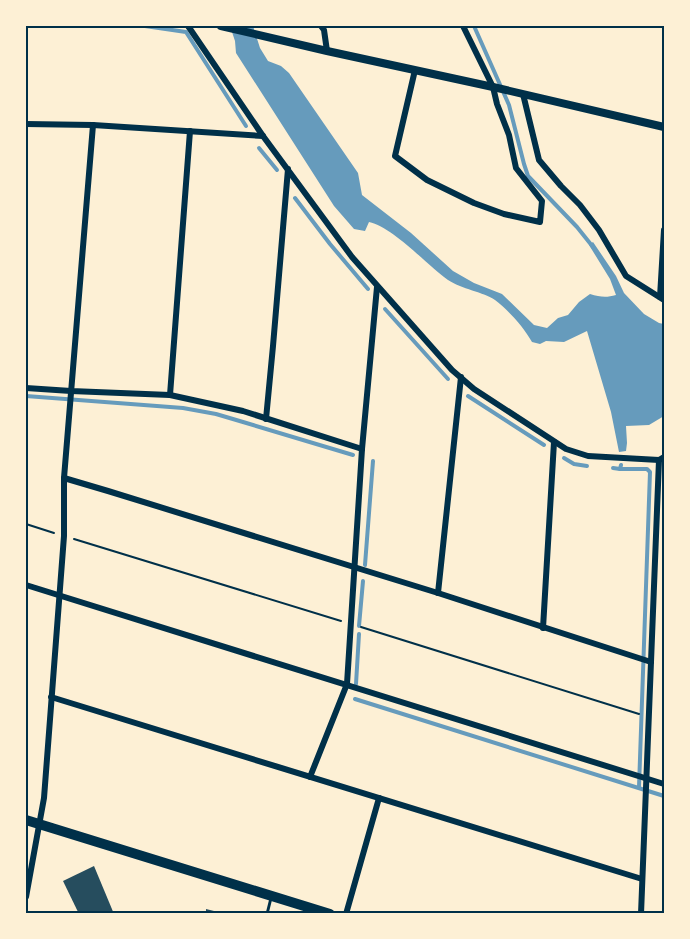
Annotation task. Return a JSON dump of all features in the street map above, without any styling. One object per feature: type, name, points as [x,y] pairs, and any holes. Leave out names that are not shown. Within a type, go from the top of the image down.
[{"type":"highway","points":[[26,820],[330,914]]},
{"type":"street","points":[[188,26],[263,136],[352,257],[445,362],[474,389],[566,449],[588,456],[662,459],[641,914]]},
{"type":"street","points":[[221,26],[664,127]]},
{"type":"street","points":[[321,26],[324,30],[327,51]]},
{"type":"street","points":[[415,70],[395,156],[427,180],[474,203],[504,214],[540,222],[542,201],[516,168],[509,135],[493,87],[463,26]]},
{"type":"street","points":[[524,94],[539,160],[580,205],[599,230],[626,276],[662,299]]},
{"type":"street","points":[[26,124],[93,125],[263,136]]},
{"type":"street","points":[[26,897],[44,798],[64,536],[64,478],[93,125]]},
{"type":"street","points":[[170,395],[190,131]]},
{"type":"street","points":[[266,418],[288,169]]},
{"type":"street","points":[[662,299],[664,230]]},
{"type":"street","points":[[310,777],[347,684],[362,449],[377,286]]},
{"type":"street","points":[[438,593],[461,377]]},
{"type":"street","points":[[26,388],[170,395],[266,418],[362,449]]},
{"type":"street","points":[[543,628],[554,442]]},
{"type":"street","points":[[64,478],[438,593],[651,662]]},
{"type":"street","points":[[26,585],[664,784]]},
{"type":"street","points":[[51,697],[642,879]]},
{"type":"street","points":[[346,914],[380,798]]},
{"type":"lane","points":[[267,914],[272,895]]},
{"type":"path","points":[[26,524],[649,717]]},
{"type":"water","points":[[230,26],[253,26],[260,48],[268,61],[281,66],[289,73],[358,173],[362,195],[411,233],[453,271],[474,283],[502,294],[534,325],[547,328],[558,318],[568,315],[579,302],[590,294],[603,297],[616,295],[610,279],[589,245],[593,242],[616,276],[624,293],[644,314],[664,324],[664,416],[649,425],[626,426],[626,451],[619,452],[611,412],[587,331],[564,342],[546,341],[540,344],[532,342],[515,319],[495,300],[448,280],[389,231],[369,222],[365,231],[354,229],[334,206],[236,53]]},
{"type":"building","points":[[94,866],[114,914],[79,914],[63,881]]},
{"type":"building","points":[[206,909],[222,913],[222,914],[206,914]]},
{"type":"waterway","points":[[145,26],[186,32],[246,126]]},
{"type":"waterway","points":[[474,26],[509,105],[528,176],[593,247]]},
{"type":"waterway","points":[[259,148],[277,170]]},
{"type":"waterway","points":[[295,198],[368,289]]},
{"type":"waterway","points":[[385,309],[448,379]]},
{"type":"waterway","points":[[26,396],[183,408],[216,414],[353,455]]},
{"type":"waterway","points":[[468,396],[544,445]]},
{"type":"waterway","points":[[564,458],[574,464],[587,466]]},
{"type":"waterway","points":[[365,565],[373,461]]},
{"type":"waterway","points":[[621,465],[620,469],[647,469],[650,472],[639,787]]},
{"type":"waterway","points":[[613,468],[620,469]]},
{"type":"waterway","points":[[359,626],[363,581]]},
{"type":"waterway","points":[[356,684],[359,634]]},
{"type":"waterway","points":[[355,699],[664,796]]}]
